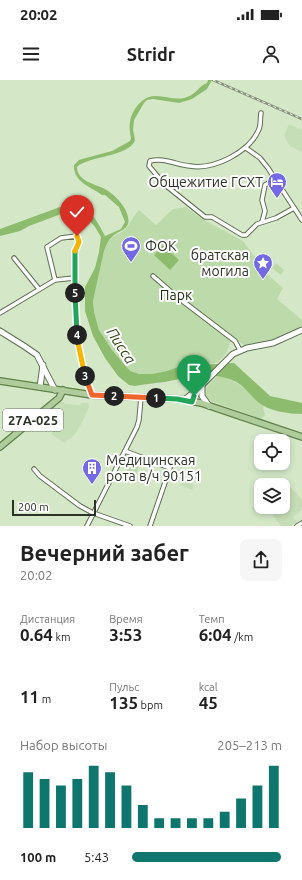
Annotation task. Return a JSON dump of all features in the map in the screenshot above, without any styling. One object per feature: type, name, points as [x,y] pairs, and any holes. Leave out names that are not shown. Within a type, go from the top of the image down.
[{"type":"main road","points":[[192,402],[202,386],[210,377],[227,360],[240,350],[273,343],[302,330]]},
{"type":"main road","points":[[0,331],[34,353],[43,365],[56,390]]},
{"type":"main road","points":[[40,387],[43,365]]},
{"type":"main road","points":[[0,380],[92,395],[184,400],[210,406],[302,437]]},
{"type":"main road","points":[[184,400],[202,386]]},
{"type":"main road","points":[[202,386],[202,396],[210,406]]},
{"type":"main road","name":"27А-025","points":[[0,447],[59,398],[63,390]]},
{"type":"street","points":[[261,113],[259,128],[246,148],[238,154],[203,166],[189,166],[157,160],[150,161],[149,166],[164,184],[205,217],[212,217],[242,235],[246,235],[257,224],[276,218],[294,208]]},
{"type":"street","points":[[246,148],[260,158],[268,168],[302,220]]},
{"type":"street","points":[[262,222],[265,212],[262,200],[265,186],[275,179]]},
{"type":"street","points":[[55,280],[47,248],[61,238],[77,236],[79,242],[74,252],[74,278],[78,343],[83,369],[92,395]]},
{"type":"street","points":[[14,258],[39,289]]},
{"type":"street","points":[[154,276],[176,296],[235,341],[240,350]]},
{"type":"street","points":[[0,313],[55,280],[74,278]]},
{"type":"street","points":[[87,526],[139,420],[141,397]]},
{"type":"street","points":[[125,451],[170,468],[150,526]]},
{"type":"street","points":[[34,469],[40,476],[80,506],[93,513],[130,526]]},
{"type":"street","points":[[297,526],[302,522]]},
{"type":"shaded area","points":[[208,80],[212,80],[207,89],[192,99],[179,103],[153,99],[147,100],[134,120],[133,130],[135,140],[131,146],[117,153],[82,163],[77,167],[80,176],[83,179],[113,194],[125,209],[128,217],[128,225],[111,238],[104,251],[93,301],[94,312],[99,330],[112,350],[130,371],[139,374],[152,374],[181,366],[234,363],[270,396],[302,403],[302,414],[285,413],[267,408],[258,402],[244,387],[238,383],[220,377],[202,376],[135,386],[129,385],[118,376],[105,358],[93,336],[85,311],[85,287],[95,268],[101,237],[89,220],[84,215],[69,212],[29,226],[20,231],[0,236],[0,229],[60,207],[85,205],[105,236],[121,229],[125,222],[119,207],[105,195],[102,195],[80,180],[74,171],[74,165],[79,160],[112,151],[130,141],[130,124],[132,115],[135,108],[142,101],[152,96],[178,99],[188,97],[207,83]]},
{"type":"shaded area","points":[[289,124],[302,130],[302,152],[290,146],[284,136]]},
{"type":"shaded area","points":[[163,245],[179,260],[170,270],[154,255]]},
{"type":"shaded area","points":[[59,402],[80,405],[81,403],[88,403],[89,407],[75,434],[65,443],[51,434],[58,424],[44,415]]},
{"type":"shaded area","points":[[182,480],[194,485],[192,490],[180,485]]},
{"type":"shaded area","points":[[290,487],[302,499],[302,510],[293,517],[297,522],[292,526],[281,526],[272,514],[290,514]]},
{"type":"green space","name":"Парк","points":[[186,207],[202,219],[243,241],[269,276],[283,288],[277,299],[302,320],[302,326],[280,338],[248,348],[234,338],[229,344],[227,352],[217,363],[181,366],[152,374],[139,374],[130,371],[112,350],[99,330],[94,312],[93,301],[104,251],[109,241],[125,230],[139,210],[156,225],[173,209]]},
{"type":"green space","points":[[276,263],[284,270],[281,275],[272,268]]},
{"type":"green space","points":[[217,376],[230,379],[264,405],[263,408],[265,414],[262,419],[211,401],[207,398],[205,390]]},
{"type":"green space","points":[[129,463],[139,466],[134,482],[124,479]]},
{"type":"railway","points":[[213,80],[302,119]]},
{"type":"place","name":"Общежитие ГСХТ","points":[[277,199]]},
{"type":"place","name":"ФОК","points":[[131,263]]},
{"type":"place","name":"братская могила","points":[[263,280]]},
{"type":"place","name":"Медицинская рота в/ч 90151","points":[[92,485]]},
{"type":"route","points":[[77,236],[79,242],[74,252],[74,278],[78,343],[83,369],[92,395],[177,399],[192,402],[194,396]]},
{"type":"water label","name":"Писса","points":[[121,346]]}]
